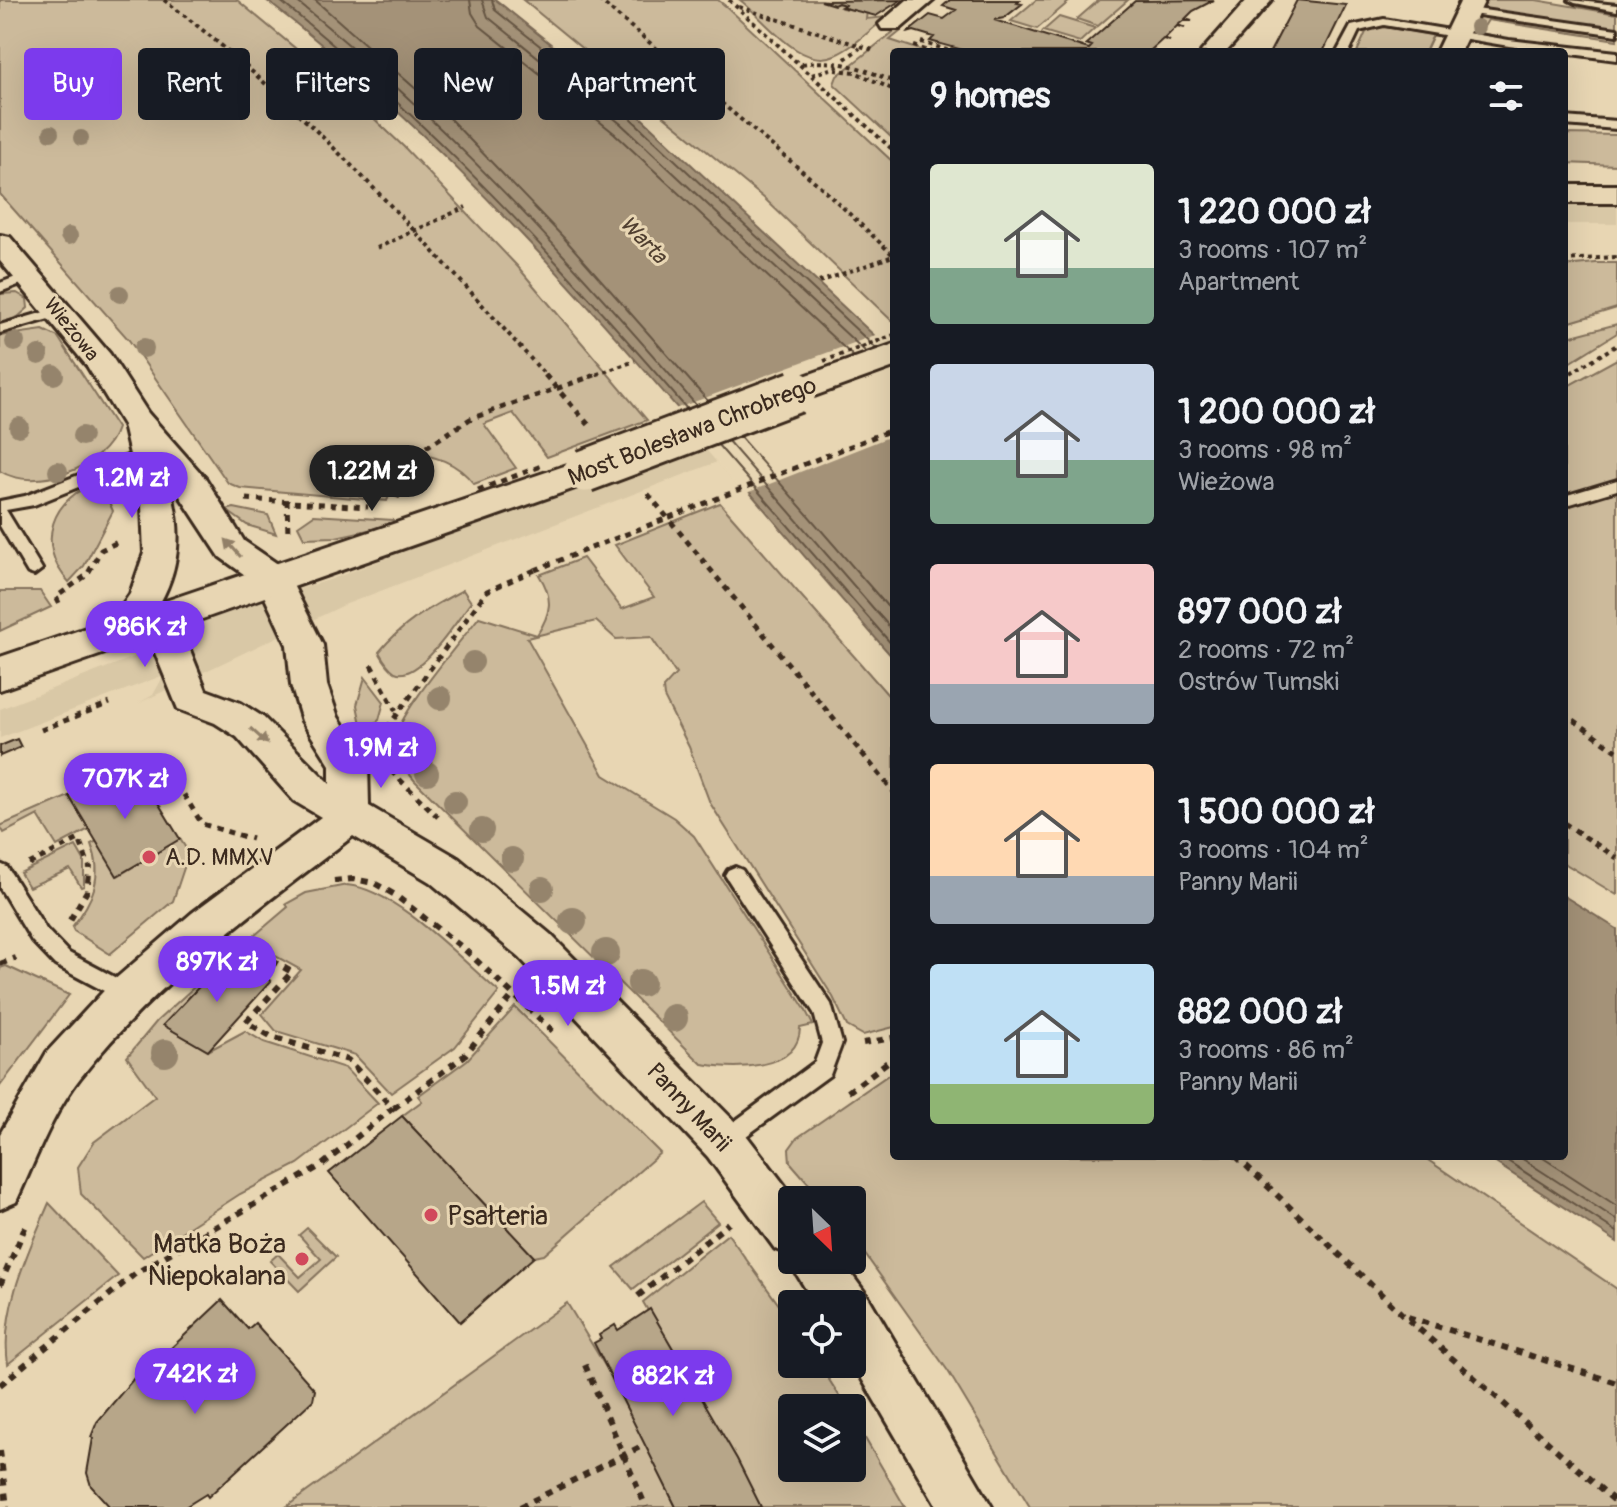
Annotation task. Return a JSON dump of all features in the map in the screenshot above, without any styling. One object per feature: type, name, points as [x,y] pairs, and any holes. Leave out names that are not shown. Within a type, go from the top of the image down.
[{"type":"street","points":[[891,24],[922,0]]},
{"type":"street","points":[[1217,48],[1260,0]]},
{"type":"street","points":[[1453,43],[1471,5]]},
{"type":"street","points":[[1568,194],[1617,194]]},
{"type":"street","name":"Wieżowa","points":[[0,243],[99,361],[136,420],[194,487],[232,549],[273,578]]},
{"type":"street","name":"Most Bolesława Chrobrego","points":[[0,674],[142,620],[273,578],[479,497],[890,356]]},
{"type":"street","name":"Wieżowa","points":[[136,420],[163,524],[162,556],[142,620]]},
{"type":"street","points":[[16,1200],[10,1141],[63,1066],[128,994],[207,925],[349,817],[349,763],[321,721],[309,685],[305,645],[273,578]]},
{"type":"street","name":"Panny Marii","points":[[142,620],[191,699],[228,713],[250,727],[308,790],[349,817],[444,870],[535,946],[724,1142],[778,1214]]},
{"type":"street","points":[[866,1339],[966,1507]]},
{"type":"lane","points":[[1575,0],[1617,8]]},
{"type":"lane","points":[[1471,5],[1617,32]]},
{"type":"lane","points":[[1345,48],[1355,28],[1372,22],[1453,43],[1508,48]]},
{"type":"lane","points":[[1568,51],[1617,56]]},
{"type":"lane","points":[[1568,121],[1617,125]]},
{"type":"lane","points":[[0,288],[29,276]]},
{"type":"lane","points":[[0,329],[58,312]]},
{"type":"lane","points":[[0,506],[28,501],[145,454]]},
{"type":"lane","points":[[1568,500],[1617,485]]},
{"type":"lane","points":[[0,513],[34,569]]},
{"type":"lane","points":[[0,872],[39,935],[62,959],[128,994]]},
{"type":"lane","points":[[724,1142],[823,1068],[832,1043],[824,1010],[735,875]]},
{"type":"path","points":[[164,0],[213,35],[286,98],[558,388],[597,435]]},
{"type":"path","points":[[599,0],[820,186],[890,252]]},
{"type":"path","points":[[729,0],[890,147]]},
{"type":"path","points":[[738,7],[753,8],[883,52]]},
{"type":"path","points":[[913,39],[936,48]]},
{"type":"path","points":[[845,59],[867,42]]},
{"type":"path","points":[[801,65],[820,61],[851,63],[890,80]]},
{"type":"path","points":[[812,75],[837,68],[855,72],[890,88]]},
{"type":"path","points":[[377,248],[466,207]]},
{"type":"path","points":[[819,282],[890,257]]},
{"type":"path","points":[[1568,260],[1617,257]]},
{"type":"path","points":[[1568,375],[1617,345]]},
{"type":"path","points":[[393,509],[417,453],[470,419],[635,361]]},
{"type":"path","points":[[376,745],[396,711],[487,591],[890,431]]},
{"type":"path","points":[[647,493],[890,787]]},
{"type":"path","points":[[240,499],[378,508]]},
{"type":"path","points":[[287,500],[288,536]]},
{"type":"path","points":[[59,603],[56,597],[87,575],[101,550]]},
{"type":"path","points":[[371,665],[396,711]]},
{"type":"path","points":[[41,730],[110,703]]},
{"type":"path","points":[[1568,716],[1617,751]]},
{"type":"path","points":[[165,764],[202,824]]},
{"type":"path","points":[[1568,826],[1617,858]]},
{"type":"path","points":[[0,1385],[136,1273],[322,1165],[464,1056],[514,994],[463,948],[374,883],[353,879],[324,882]]},
{"type":"path","points":[[244,946],[292,972],[246,1022],[272,1037],[348,1060],[393,1108]]},
{"type":"path","points":[[865,1043],[890,1039]]},
{"type":"path","points":[[875,1072],[890,1060]]},
{"type":"path","points":[[1240,1160],[1404,1316],[1617,1503]]},
{"type":"path","points":[[0,1285],[16,1200]]},
{"type":"path","points":[[638,1296],[731,1222]]},
{"type":"path","points":[[1404,1316],[1617,1383]]},
{"type":"path","points":[[585,1365],[646,1507]]},
{"type":"path","points":[[520,1507],[644,1445]]},
{"type":"path","points":[[0,1451],[7,1507]]},
{"type":"shaded area","points":[[0,0],[237,0],[295,48],[266,48],[266,120],[375,120],[518,267],[647,420],[547,457],[513,413],[484,424],[516,468],[474,484],[460,470],[444,461],[407,452],[387,501],[240,488],[228,483],[129,340],[0,194]]},
{"type":"shaded area","points":[[523,0],[718,0],[728,8],[890,159],[890,319],[765,199],[669,120],[725,120],[725,48],[581,48]]},
{"type":"shaded area","points":[[740,0],[822,0],[845,5],[842,8],[867,12],[866,19],[887,17],[849,47],[822,58],[809,56],[783,40]]},
{"type":"shaded area","points":[[1036,0],[1071,0],[1037,29],[1011,21]]},
{"type":"shaded area","points":[[1099,0],[1128,0],[1098,26],[1077,19]]},
{"type":"shaded area","points":[[1483,0],[1536,0],[1617,14],[1617,40],[1488,20],[1480,33],[1470,25]]},
{"type":"shaded area","points":[[1059,17],[1095,28],[1080,42],[1043,31]]},
{"type":"shaded area","points":[[1379,26],[1433,35],[1427,48],[1359,48],[1366,32]]},
{"type":"shaded area","points":[[897,29],[901,31],[890,40],[915,48],[890,48],[890,136],[834,84],[837,76]]},
{"type":"shaded area","points":[[1568,134],[1617,135],[1617,165],[1568,163]]},
{"type":"shaded area","points":[[1568,203],[1617,203],[1617,224],[1568,224]]},
{"type":"shaded area","points":[[1617,263],[1617,308],[1568,323],[1568,266]]},
{"type":"shaded area","points":[[17,293],[27,299],[28,308],[18,317],[0,324],[0,294]]},
{"type":"shaded area","points":[[1617,324],[1617,333],[1568,364],[1568,337]]},
{"type":"shaded area","points":[[43,330],[58,337],[117,428],[99,455],[84,465],[49,478],[15,477],[0,471],[0,336]]},
{"type":"shaded area","points":[[1617,359],[1617,895],[1568,865],[1568,386]]},
{"type":"shaded area","points":[[890,368],[890,396],[344,605],[139,703],[153,695],[164,675],[0,738],[0,709],[152,650],[131,646],[102,650],[329,580]]},
{"type":"shaded area","points":[[100,482],[113,511],[84,566],[69,582],[58,568],[52,553],[53,523],[70,498]]},
{"type":"shaded area","points":[[720,503],[890,697],[890,1028],[863,1035],[847,1026],[833,997],[710,803],[689,747],[664,697],[663,688],[676,674],[651,637],[616,639],[596,621],[527,638],[604,775],[674,818],[694,836],[805,1009],[813,1025],[800,1028],[797,1042],[789,1053],[777,1060],[730,1067],[702,1064],[404,768],[395,742],[405,716],[479,617],[537,635],[549,605],[547,591],[539,575],[583,558],[622,609],[654,597],[615,545]]},
{"type":"shaded area","points":[[234,508],[268,515],[276,534],[247,525],[226,510]]},
{"type":"shaded area","points":[[314,515],[393,520],[396,524],[336,537],[304,538],[298,526]]},
{"type":"shaded area","points":[[463,590],[471,602],[437,648],[405,673],[390,668],[379,652],[388,642],[417,617]]},
{"type":"shaded area","points":[[0,591],[40,591],[51,607],[0,631]]},
{"type":"shaded area","points":[[365,677],[384,702],[379,720],[363,734],[357,705]]},
{"type":"shaded area","points":[[69,796],[89,829],[57,846],[38,815],[4,833],[0,826]]},
{"type":"shaded area","points":[[180,839],[189,853],[173,901],[110,954],[74,931],[72,927],[86,908],[94,888],[96,867],[91,844],[97,841],[118,876]]},
{"type":"shaded area","points":[[76,846],[84,860],[84,886],[81,887],[70,869],[29,887],[20,873]]},
{"type":"shaded area","points":[[347,885],[366,889],[407,912],[499,992],[455,1047],[391,1093],[355,1055],[276,1031],[262,1014],[301,970],[248,941],[288,907],[286,904],[306,893]]},
{"type":"shaded area","points":[[227,957],[164,1025],[208,1051],[245,1031],[264,1042],[345,1068],[378,1103],[298,1164],[240,1194],[143,1257],[81,1194],[78,1167],[94,1142],[155,1096],[127,1057],[157,1021]]},
{"type":"shaded area","points":[[6,966],[69,995],[0,1086],[0,968]]},
{"type":"shaded area","points":[[515,1007],[660,1153],[544,1255],[534,1257],[402,1116],[422,1101],[418,1096],[467,1060]]},
{"type":"shaded area","points":[[890,1074],[890,1160],[1428,1160],[1617,1289],[1617,1507],[1030,1507],[948,1371],[866,1256],[866,1186],[811,1186],[790,1162],[789,1149],[797,1138]]},
{"type":"shaded area","points":[[701,1202],[718,1222],[633,1289],[614,1267]]},
{"type":"shaded area","points":[[49,1203],[118,1276],[8,1364],[8,1323],[12,1302]]},
{"type":"shaded area","points":[[307,1228],[336,1257],[299,1291],[270,1261],[278,1254],[300,1277],[321,1259],[299,1235]]},
{"type":"shaded area","points":[[728,1234],[778,1304],[778,1378],[828,1378],[838,1394],[778,1394],[778,1482],[866,1482],[866,1440],[905,1507],[761,1507],[643,1302]]},
{"type":"shaded area","points":[[567,1303],[622,1394],[676,1507],[286,1507]]},
{"type":"water","name":"Warta","points":[[266,0],[496,0],[556,48],[538,48],[538,120],[644,120],[890,350],[890,654],[595,314],[438,149],[398,112],[398,48],[325,48]]},
{"type":"water","points":[[1568,898],[1617,929],[1617,1242],[1491,1160],[1568,1160]]},
{"type":"pier","points":[[878,334],[890,345],[890,437],[744,494],[672,410]]},
{"type":"building","points":[[901,0],[876,16],[841,7],[845,5],[838,3],[834,5],[821,1]]},
{"type":"building","points":[[950,0],[1020,0],[1017,3],[1022,4],[1004,18],[994,20],[1086,48],[955,48],[930,41],[934,37],[914,31],[907,33],[930,15],[944,19],[956,10],[943,6]]},
{"type":"building","points":[[1214,0],[1193,11],[1185,19],[1192,21],[1183,21],[1178,25],[1185,28],[1177,26],[1165,38],[1170,41],[1163,39],[1153,48],[1090,48],[1092,46],[1086,44],[1135,1]]},
{"type":"building","points":[[1297,0],[1346,5],[1325,48],[1272,48]]},
{"type":"building","points":[[17,739],[21,747],[0,756],[0,746]]},
{"type":"building","points":[[137,768],[180,839],[117,876],[69,796],[127,775],[126,771]]},
{"type":"building","points":[[227,957],[271,981],[208,1051],[163,1025]]},
{"type":"building","name":"Psałteria","points":[[402,1116],[534,1257],[460,1322],[329,1173]]},
{"type":"building","points":[[222,1300],[248,1329],[255,1323],[315,1390],[313,1400],[208,1497],[206,1494],[185,1507],[110,1507],[91,1486],[87,1473],[91,1437],[97,1422],[134,1378],[149,1369]]},
{"type":"building","points":[[650,1309],[737,1459],[761,1507],[676,1507],[594,1343],[601,1339],[599,1335],[615,1325],[618,1330]]},
{"type":"place","name":"A.D. MMXV","points":[[149,857]]},
{"type":"place","name":"Psałteria","points":[[431,1215]]},
{"type":"place","name":"Matka Boża Niepokalana","points":[[302,1259]]}]
